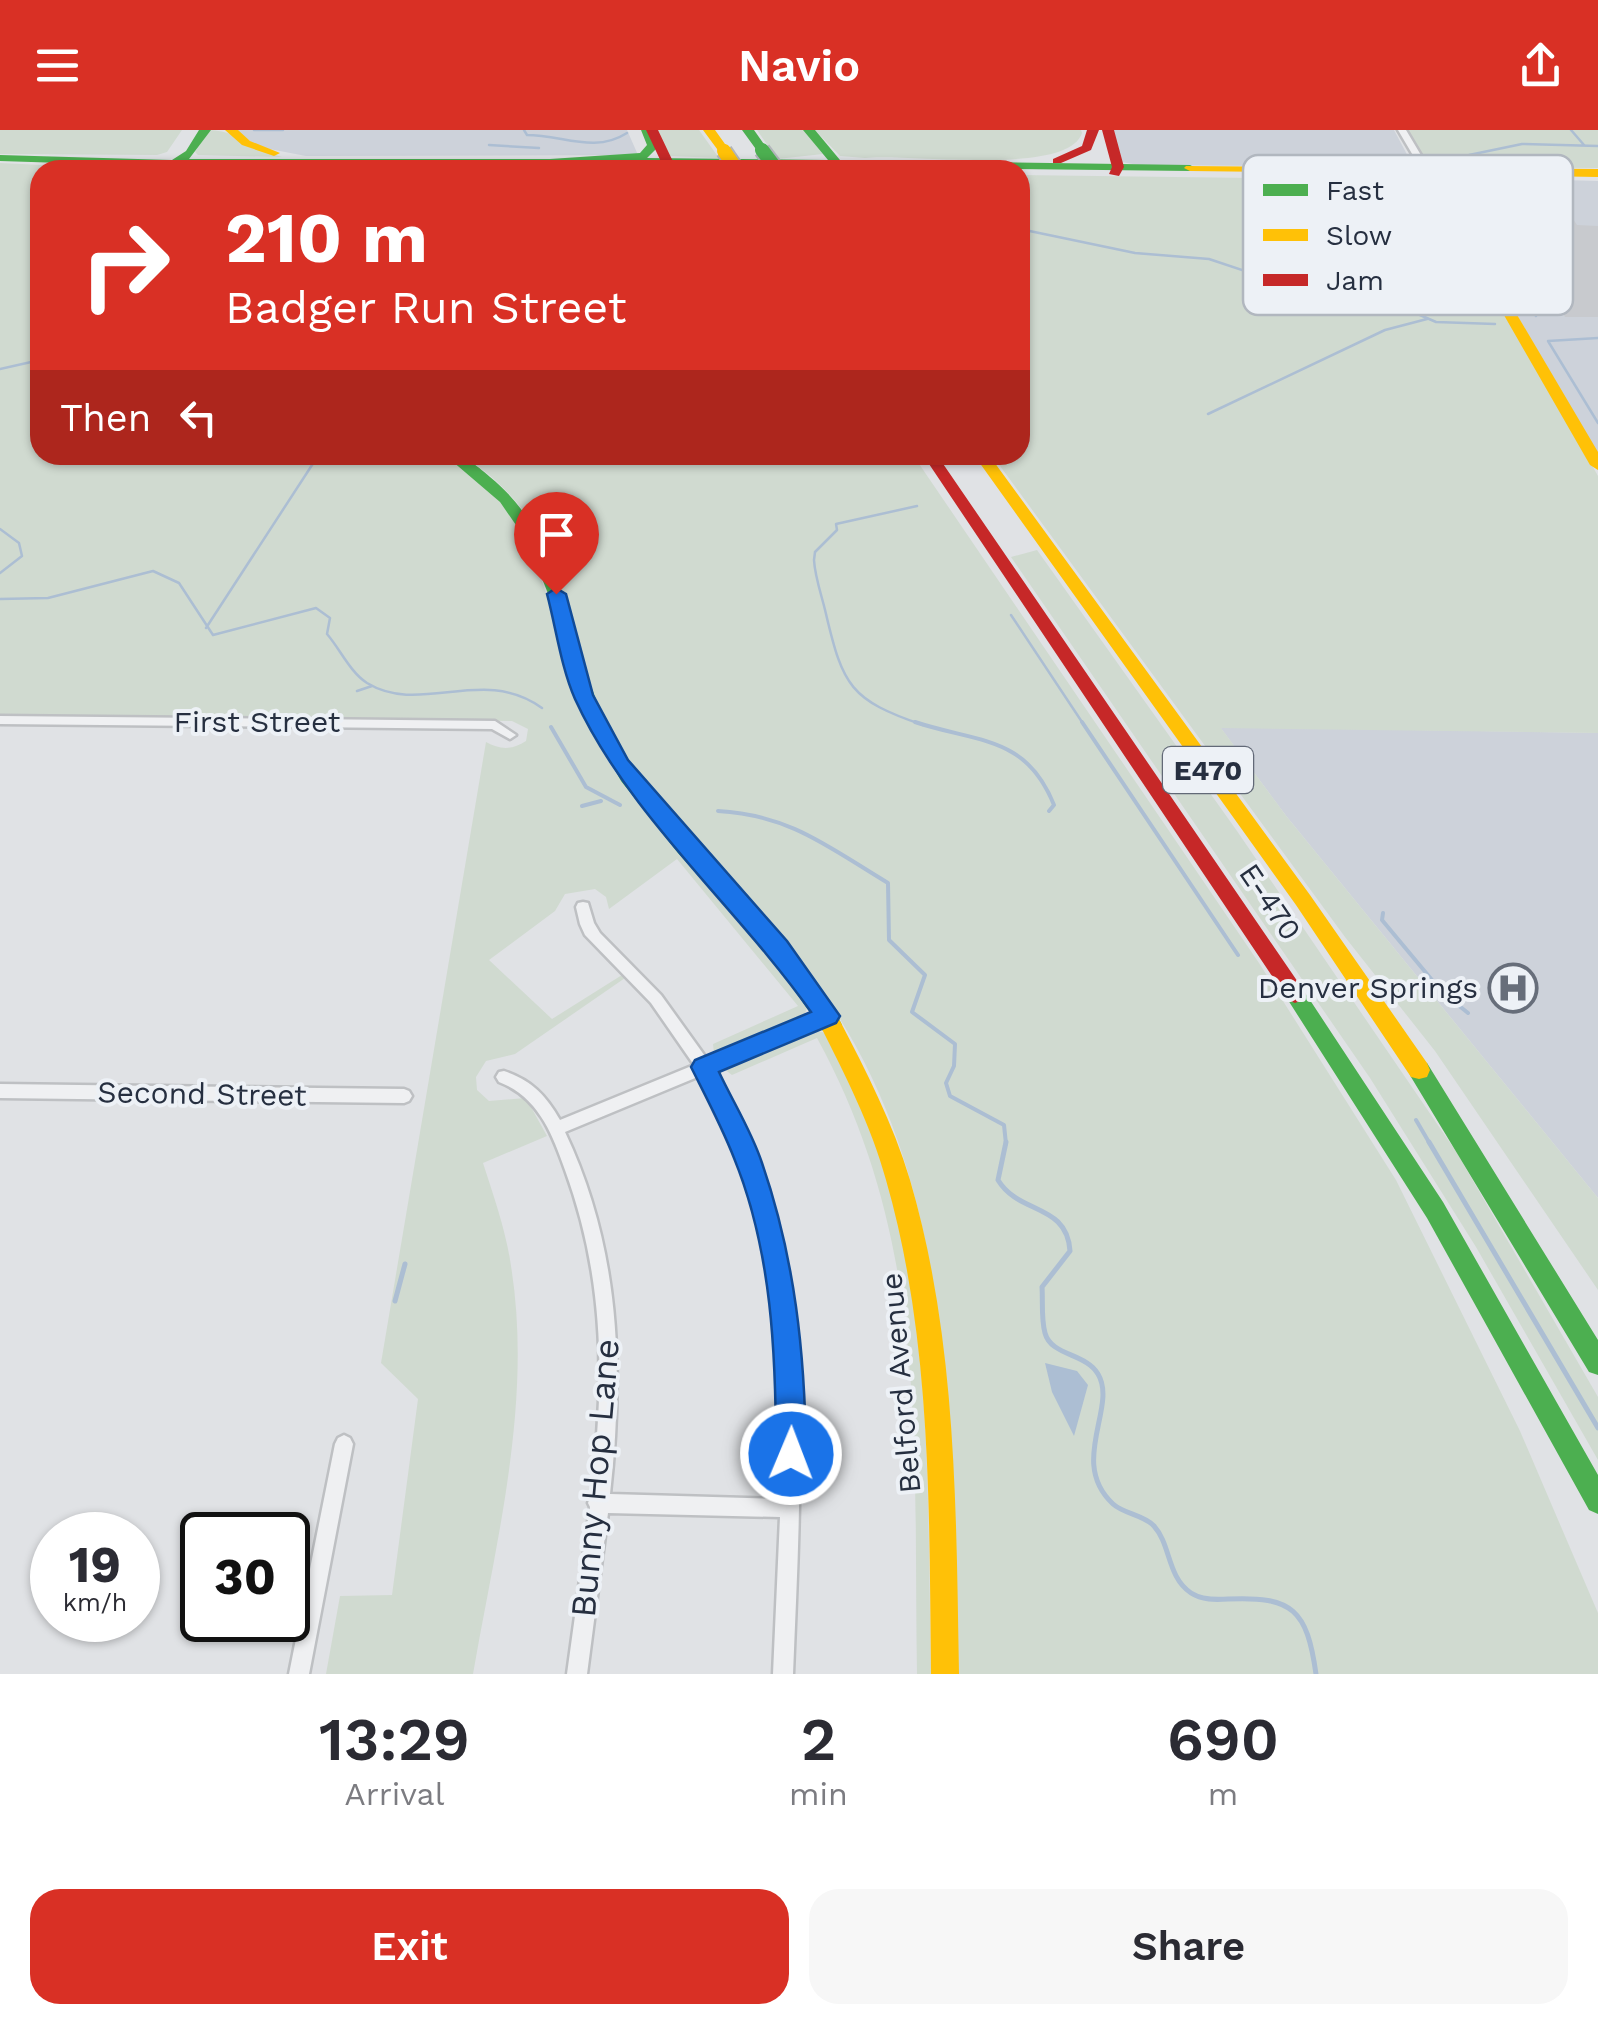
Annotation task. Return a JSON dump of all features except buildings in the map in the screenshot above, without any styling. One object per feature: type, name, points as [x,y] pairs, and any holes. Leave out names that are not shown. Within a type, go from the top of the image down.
[{"type":"main road","points":[[176,160],[174,152],[189,130]]},
{"type":"main road","points":[[184,160],[205,130]]},
{"type":"main road","points":[[231,130],[246,143],[271,152],[361,160]]},
{"type":"main road","points":[[650,130],[666,160]]},
{"type":"main road","points":[[607,160],[642,156],[653,148],[650,130]]},
{"type":"main road","points":[[709,130],[729,160]]},
{"type":"main road","points":[[748,130],[770,160]]},
{"type":"main road","points":[[810,130],[835,160]]},
{"type":"main road","points":[[1094,130],[1114,169]]},
{"type":"main road","points":[[1030,166],[1067,158],[1090,144],[1094,130]]},
{"type":"main road","points":[[1108,130],[1114,169]]},
{"type":"main road","points":[[0,158],[48,160]]},
{"type":"main road","points":[[1030,170],[1243,170]]},
{"type":"main road","points":[[1573,174],[1598,174]]},
{"type":"main road","points":[[1510,315],[1598,465]]},
{"type":"main road","name":"Belford Avenue","points":[[465,465],[502,493],[536,536],[549,565],[583,695],[620,764],[778,947],[828,1016],[885,1131],[909,1205],[924,1273],[938,1394],[945,1674]]},
{"type":"main road","points":[[930,465],[952,488]]},
{"type":"main road","name":"E-470","points":[[937,465],[1368,1102],[1450,1236],[1598,1501]]},
{"type":"main road","name":"E-470","points":[[989,465],[1410,1056],[1525,1236],[1598,1364]]},
{"type":"street","points":[[1402,130],[1417,155]]},
{"type":"street","name":"First Street","points":[[0,720],[495,725],[510,734]]},
{"type":"street","points":[[583,907],[586,928],[657,1000],[704,1067],[754,1174],[780,1274],[792,1380],[784,1674]]},
{"type":"street","points":[[556,1129],[828,1016]]},
{"type":"street","name":"Bunny Hop Lane","points":[[504,1077],[531,1088],[556,1129],[591,1218],[606,1297],[610,1385],[577,1674]]},
{"type":"street","name":"Second Street","points":[[0,1091],[404,1096]]},
{"type":"street","points":[[299,1674],[344,1444]]},
{"type":"street","points":[[598,1504],[789,1508]]},
{"type":"shaded area","points":[[0,130],[182,130],[167,152],[157,155],[0,154]]},
{"type":"shaded area","points":[[209,130],[228,133],[282,157],[198,155],[195,152]]},
{"type":"shaded area","points":[[234,130],[627,130],[638,155],[306,156],[259,147]]},
{"type":"shaded area","points":[[657,130],[699,130],[719,158],[669,156]]},
{"type":"shaded area","points":[[757,130],[804,130],[823,154],[777,159]]},
{"type":"shaded area","points":[[815,130],[1082,133],[1070,147],[1048,155],[984,160],[840,156]]},
{"type":"shaded area","points":[[1112,130],[1394,130],[1407,155],[1243,155],[1243,166],[1121,162]]},
{"type":"shaded area","points":[[1407,130],[1598,130],[1598,168],[1573,168],[1573,155],[1423,155]]},
{"type":"shaded area","points":[[0,163],[30,164],[30,465],[455,465],[481,483],[510,515],[530,549],[580,705],[621,781],[758,938],[808,1005],[804,1016],[714,1053],[713,1044],[798,1006],[677,859],[609,909],[606,897],[595,889],[565,894],[555,911],[489,960],[552,1019],[622,975],[625,978],[515,1054],[486,1061],[476,1077],[477,1090],[489,1101],[526,1098],[547,1136],[483,1163],[509,1253],[518,1368],[509,1471],[473,1674],[326,1674],[340,1596],[392,1595],[418,1399],[381,1363],[486,742],[510,748],[526,741],[528,729],[512,721],[0,716]]},
{"type":"shaded area","points":[[1030,175],[1243,178],[1243,315],[1507,315],[1598,476],[1598,733],[1221,728],[1287,817],[1598,1198],[1598,1290],[1435,1051],[1345,937],[999,465],[1030,465]]},
{"type":"shaded area","points":[[1573,180],[1598,181],[1598,455],[1517,315],[1573,315]]},
{"type":"shaded area","points":[[475,465],[920,465],[1259,963],[1396,1180],[1520,1431],[1598,1613],[1598,1674],[956,1674],[947,1408],[938,1319],[923,1232],[900,1147],[866,1066],[820,989],[664,810],[618,746],[582,665],[548,553],[529,519],[502,486]]},
{"type":"shaded area","points":[[1037,550],[1237,831],[1457,1153],[1598,1397],[1598,1460],[1476,1247],[1370,1078],[1011,557]]},
{"type":"shaded area","points":[[1220,727],[1598,733],[1598,1198],[1287,817]]},
{"type":"shaded area","points":[[812,1030],[826,1033],[862,1110],[889,1187],[907,1266],[925,1426],[931,1674],[917,1674],[916,1508],[908,1348],[880,1192],[854,1115],[817,1038],[732,1075],[724,1069]]},
{"type":"water","points":[[1045,1363],[1077,1371],[1088,1385],[1074,1436],[1052,1392]]},
{"type":"waterway","points":[[254,130],[283,130]]},
{"type":"waterway","points":[[524,130],[527,135],[590,143],[627,133]]},
{"type":"waterway","points":[[1571,130],[1584,145]]},
{"type":"waterway","points":[[1469,155],[1522,144],[1598,146]]},
{"type":"waterway","points":[[489,145],[539,148]]},
{"type":"waterway","points":[[1030,231],[1135,253],[1209,259],[1243,270]]},
{"type":"waterway","points":[[1420,315],[1436,322],[1495,324]]},
{"type":"waterway","points":[[1208,414],[1385,330],[1427,319]]},
{"type":"waterway","points":[[1598,338],[1548,341],[1598,423]]},
{"type":"waterway","points":[[0,369],[30,362]]},
{"type":"waterway","points":[[207,626],[312,465]]},
{"type":"waterway","points":[[915,722],[865,698],[845,674],[832,638],[814,560],[815,552],[837,530],[836,524],[917,506]]},
{"type":"waterway","points":[[0,529],[19,543],[22,556],[0,573]]},
{"type":"waterway","points":[[0,599],[48,598],[153,571],[179,583],[207,626]]},
{"type":"waterway","points":[[207,626],[213,635],[316,608],[330,618],[327,634],[350,667],[367,683],[409,695],[497,691],[520,696],[542,708]]},
{"type":"waterway","points":[[1011,615],[1083,724]]},
{"type":"waterway","points":[[357,691],[372,686]]},
{"type":"waterway","points":[[915,722],[998,745],[1014,754],[1043,782],[1054,805],[1049,811]]},
{"type":"waterway","points":[[915,722],[923,725]]},
{"type":"waterway","points":[[1083,724],[1238,955]]},
{"type":"waterway","points":[[551,727],[586,787],[620,805]]},
{"type":"waterway","points":[[582,806],[601,801]]},
{"type":"waterway","points":[[718,811],[788,826],[888,883],[889,940],[925,975],[912,1012],[955,1044],[954,1066],[946,1083],[950,1096],[1004,1125],[1006,1143]]},
{"type":"waterway","points":[[1383,913],[1382,920],[1442,992],[1468,1013]]},
{"type":"waterway","points":[[1416,1120],[1430,1144]]},
{"type":"waterway","points":[[1429,1142],[1598,1428]]},
{"type":"waterway","points":[[1006,1143],[998,1180],[1018,1199],[1051,1217],[1067,1236],[1070,1251],[1042,1287],[1043,1322],[1049,1341],[1093,1367],[1103,1387],[1094,1453],[1094,1471],[1100,1488],[1113,1504],[1154,1526],[1177,1578],[1191,1593],[1209,1599],[1268,1600],[1293,1611],[1308,1635],[1316,1674]]},
{"type":"waterway","points":[[395,1301],[405,1264]]},
{"type":"traffic: fast","points":[[179,160],[190,153],[205,130]]},
{"type":"traffic: fast","points":[[581,160],[643,156],[653,146],[647,130]]},
{"type":"traffic: fast","points":[[748,130],[762,150]]},
{"type":"traffic: fast","points":[[809,130],[834,160]]},
{"type":"traffic: fast","points":[[762,150],[770,160]]},
{"type":"traffic: fast","points":[[0,158],[63,160]]},
{"type":"traffic: fast","points":[[1030,166],[1190,168]]},
{"type":"traffic: fast","points":[[465,465],[505,498],[535,541],[557,596],[591,710],[628,776],[655,813],[777,950],[831,1025]]},
{"type":"traffic: fast","points":[[1295,994],[1435,1210],[1598,1501]]},
{"type":"traffic: fast","points":[[1419,1070],[1598,1363]]},
{"type":"traffic: slow","points":[[231,130],[246,143],[274,153]]},
{"type":"traffic: slow","points":[[709,130],[724,151]]},
{"type":"traffic: slow","points":[[724,151],[730,160]]},
{"type":"traffic: slow","points":[[1190,168],[1243,169]]},
{"type":"traffic: slow","points":[[1573,173],[1598,173]]},
{"type":"traffic: slow","points":[[1510,315],[1598,465]]},
{"type":"traffic: slow","points":[[988,465],[1303,900],[1419,1070]]},
{"type":"traffic: slow","points":[[831,1025],[869,1100],[898,1178],[917,1258],[938,1423],[945,1674]]},
{"type":"traffic: jam","points":[[652,130],[666,160]]},
{"type":"traffic: jam","points":[[1057,161],[1087,148],[1093,130]]},
{"type":"traffic: jam","points":[[1108,130],[1118,167],[1115,174]]},
{"type":"traffic: jam","points":[[937,465],[1295,994]]},
{"type":"place","name":"Denver Springs","points":[[1513,988]]},
{"type":"route","points":[[556,594],[583,695],[620,764],[778,947],[828,1016],[704,1067],[748,1160],[776,1254],[790,1356],[791,1454]]}]
